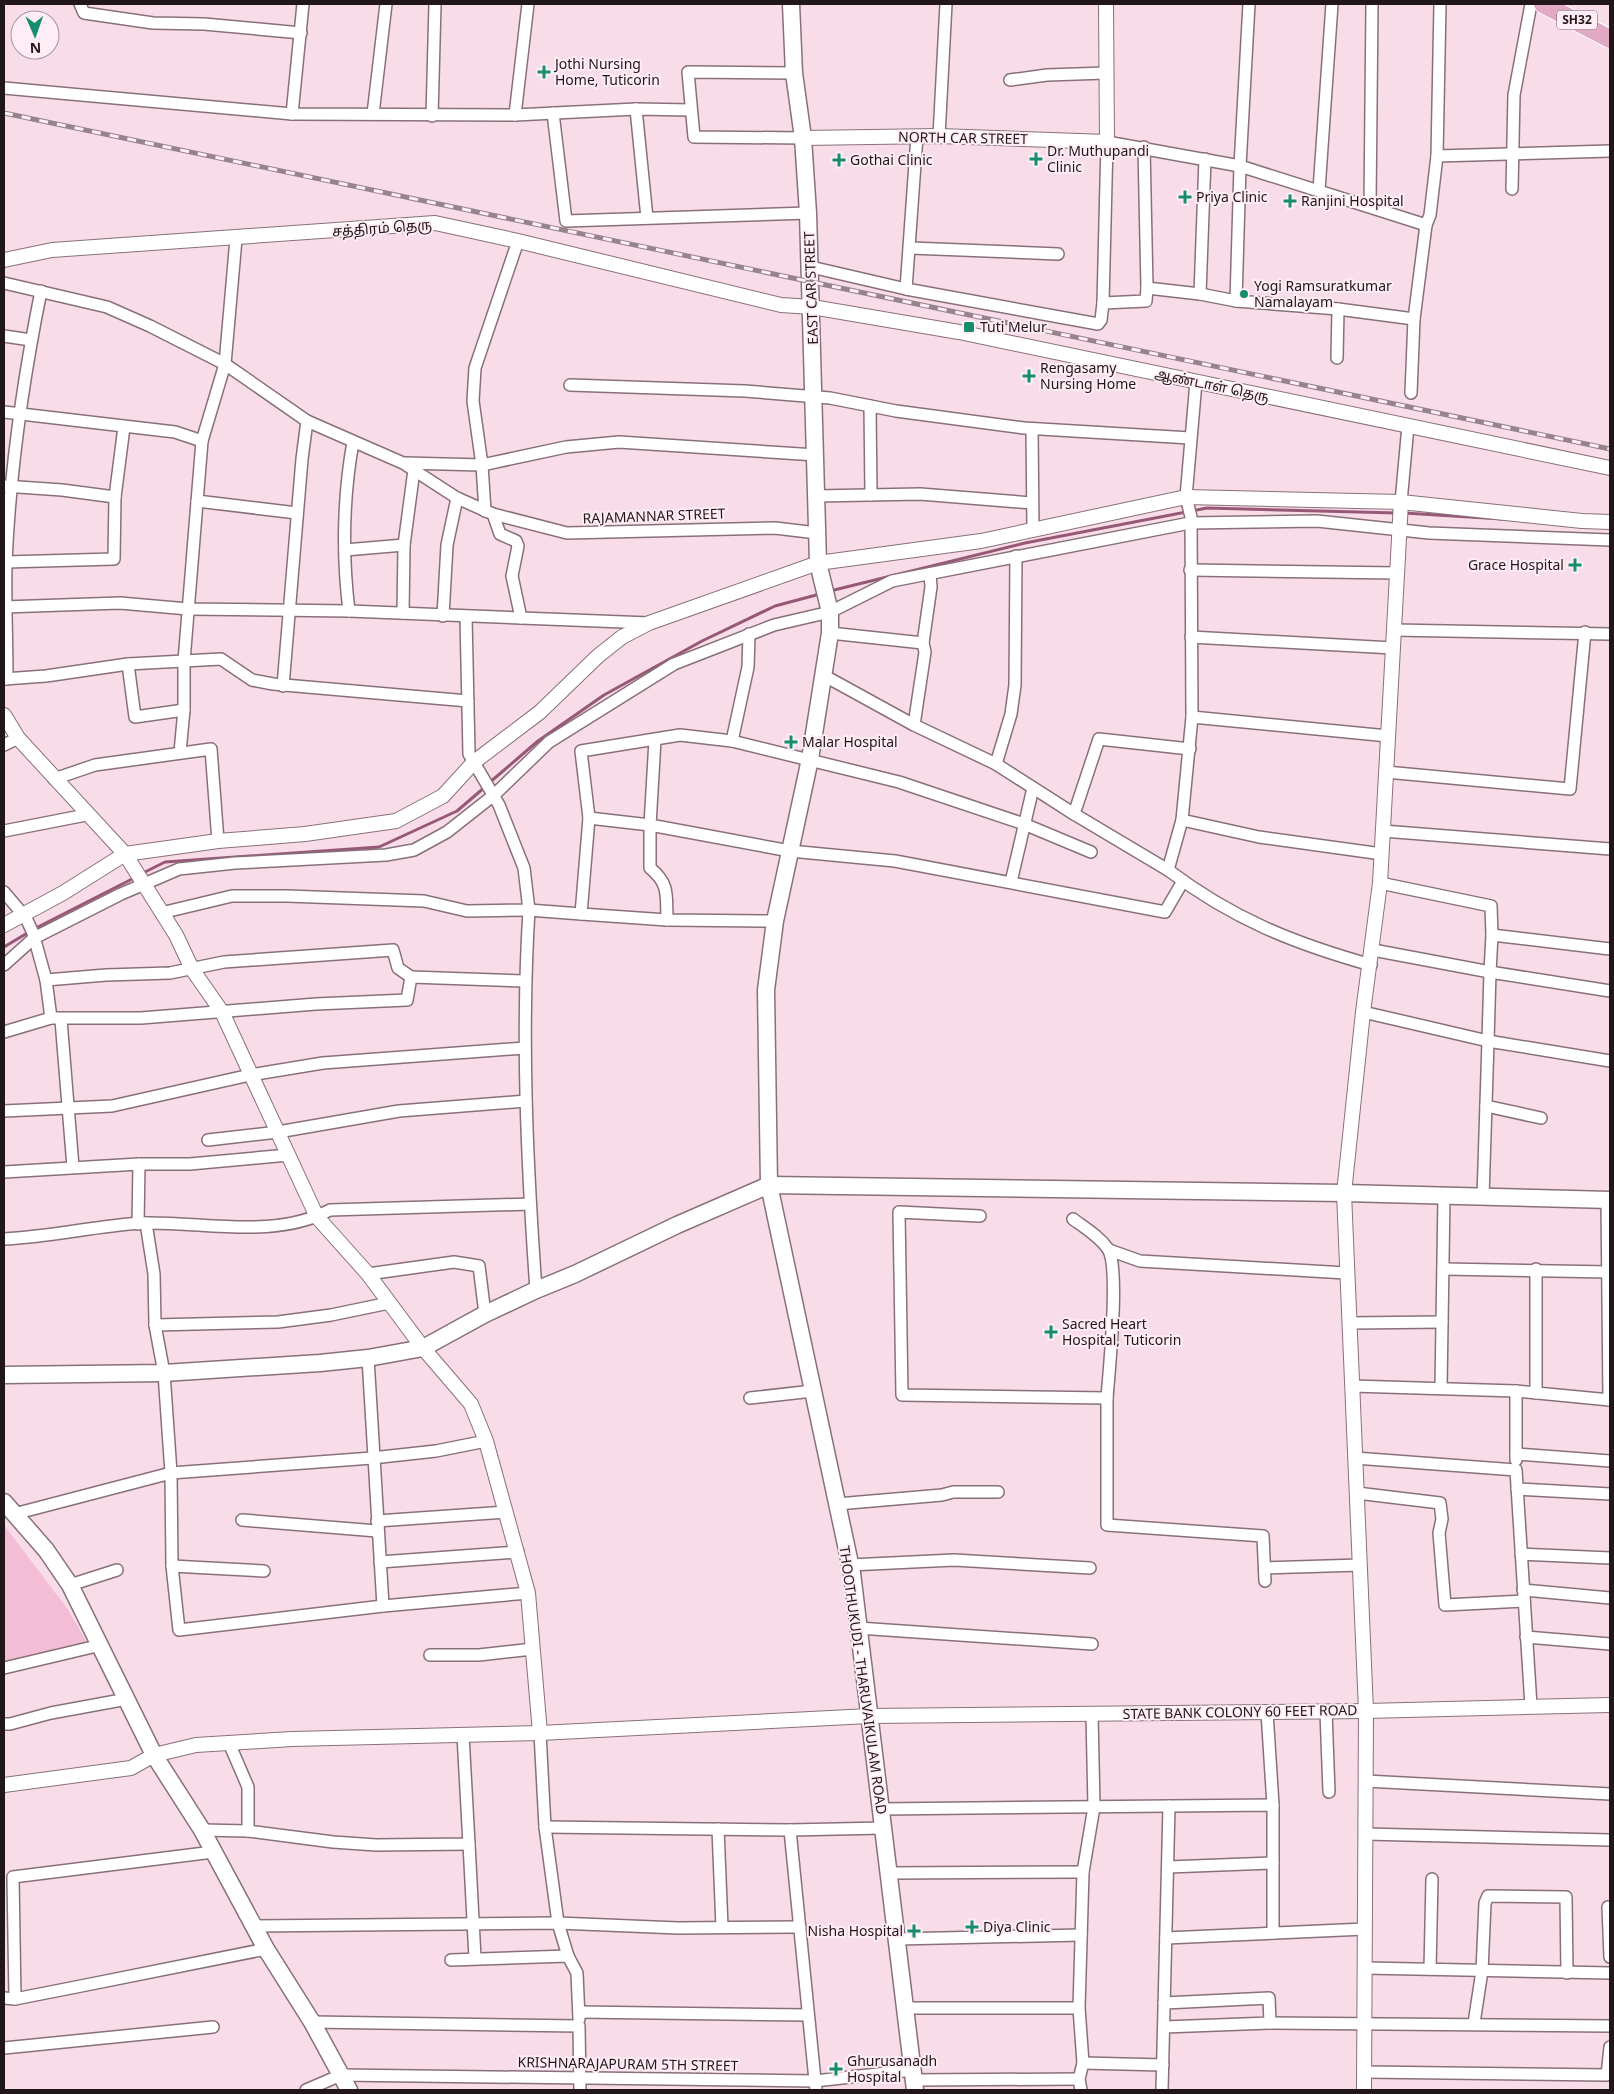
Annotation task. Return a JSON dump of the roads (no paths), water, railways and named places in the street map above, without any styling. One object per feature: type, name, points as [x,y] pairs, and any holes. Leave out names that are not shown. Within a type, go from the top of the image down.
[{"type":"main road","name":"EAST CAR STREET","points":[[790,851],[810,759],[830,633],[829,608],[819,568],[808,213],[803,138],[794,73],[791,4]]},
{"type":"main road","name":"SH32","points":[[1543,4],[1610,39]]},
{"type":"main road","name":"THOOTHUKUDI - THARUVAIKULAM ROAD","points":[[790,851],[775,921],[766,990],[770,1185],[850,1565],[914,2080]]},
{"type":"main road","points":[[4,1375],[164,1373],[368,1358],[423,1348],[485,1314],[536,1290],[576,1274],[677,1225],[770,1185],[1344,1193],[1609,1200]]},
{"type":"main road","points":[[9,1508],[46,1550],[70,1585],[154,1755],[202,1830],[266,1949],[312,2022],[349,2090]]},
{"type":"street","points":[[80,4],[84,12],[120,19],[301,33]]},
{"type":"street","points":[[292,114],[303,4]]},
{"type":"street","points":[[373,114],[386,4]]},
{"type":"street","points":[[432,116],[435,4]]},
{"type":"street","points":[[515,115],[528,4]]},
{"type":"street","points":[[939,136],[946,4]]},
{"type":"street","points":[[810,267],[906,289],[1098,324],[1101,320],[1103,303],[1107,142],[1106,4]]},
{"type":"street","points":[[1236,301],[1240,166],[1249,4]]},
{"type":"street","points":[[1320,190],[1332,4]]},
{"type":"street","points":[[1370,205],[1372,4]]},
{"type":"street","points":[[1411,393],[1414,319],[1426,225],[1430,215],[1436,156],[1440,4]]},
{"type":"street","points":[[1512,189],[1514,95],[1531,4]]},
{"type":"street","points":[[794,73],[688,72],[694,137],[803,138]]},
{"type":"street","points":[[1010,80],[1047,75],[1106,74]]},
{"type":"street","points":[[4,88],[292,114],[432,116],[553,114],[636,109],[691,110]]},
{"type":"street","points":[[636,109],[647,218]]},
{"type":"street","points":[[553,114],[566,221],[808,213]]},
{"type":"street","points":[[906,289],[911,248],[917,136]]},
{"type":"street","name":"NORTH CAR STREET","points":[[803,138],[939,136],[1107,142],[1144,147],[1240,166],[1370,205],[1426,225]]},
{"type":"street","points":[[1103,303],[1146,301],[1144,147]]},
{"type":"street","points":[[1436,156],[1610,151]]},
{"type":"street","points":[[1200,294],[1205,159]]},
{"type":"street","name":"சத்திரம் தெரு","points":[[4,260],[52,250],[435,224],[518,241],[781,305],[812,307]]},
{"type":"street","points":[[180,752],[184,710],[184,660],[202,441],[224,364],[236,239]]},
{"type":"street","points":[[518,241],[475,368],[473,401],[489,512],[500,534],[516,541],[518,546],[512,576],[520,618]]},
{"type":"street","points":[[911,248],[1058,254]]},
{"type":"street","points":[[4,283],[107,306],[224,364],[307,421],[403,463],[482,465],[566,447],[619,442],[816,455]]},
{"type":"street","points":[[1147,288],[1200,294],[1236,301],[1338,309],[1414,319]]},
{"type":"street","points":[[41,291],[31,340],[8,486],[5,679],[128,664],[221,659],[252,680],[283,686],[468,701]]},
{"type":"street","name":"ஆண்டாள் தெரு","points":[[812,307],[959,332],[1610,468]]},
{"type":"street","points":[[1337,358],[1338,309]]},
{"type":"street","points":[[4,336],[31,340]]},
{"type":"street","points":[[1168,870],[1182,820],[1192,717],[1190,520],[1187,501],[1190,438],[1196,382]]},
{"type":"street","points":[[570,385],[745,391],[814,398],[1032,429],[1190,438]]},
{"type":"street","points":[[870,406],[871,494]]},
{"type":"street","points":[[4,412],[175,432],[202,441]]},
{"type":"street","points":[[283,686],[297,513],[307,421]]},
{"type":"street","points":[[1364,2090],[1366,1711],[1344,1193],[1363,1012],[1373,950],[1380,883],[1400,515],[1408,426]]},
{"type":"street","points":[[6,562],[114,559],[115,497],[124,427]]},
{"type":"street","points":[[1032,429],[1033,530]]},
{"type":"street","points":[[349,611],[344,571],[345,484],[352,442]]},
{"type":"street","name":"RAJAMANNAR STREET","points":[[403,463],[457,498],[489,512],[567,533],[775,528],[817,533]]},
{"type":"street","points":[[403,613],[404,545],[414,470]]},
{"type":"street","points":[[8,486],[115,497]]},
{"type":"street","points":[[816,496],[920,494],[1032,503]]},
{"type":"street","points":[[442,616],[447,545],[457,498]]},
{"type":"street","points":[[197,500],[297,513]]},
{"type":"street","points":[[4,926],[125,856],[218,841],[305,834],[396,821],[444,796],[476,766],[540,712],[598,656],[622,637],[649,623],[819,568],[980,541],[1187,501],[1400,515],[1610,522]]},
{"type":"street","points":[[4,965],[34,935],[159,875],[196,866],[344,858],[414,850],[447,832],[549,742],[674,664],[749,634],[829,608],[892,581],[1190,520],[1317,521],[1400,515],[1429,533],[1610,540]]},
{"type":"street","points":[[345,550],[404,545]]},
{"type":"street","points":[[996,764],[1011,714],[1015,685],[1016,556]]},
{"type":"street","points":[[1190,570],[1397,573]]},
{"type":"street","points":[[914,725],[925,652],[924,643],[931,587],[930,574]]},
{"type":"street","points":[[5,607],[120,603],[188,610],[349,611],[649,623]]},
{"type":"street","points":[[466,617],[467,743],[469,754],[492,793],[524,868],[528,910],[524,981],[524,1048],[530,1204],[536,1290]]},
{"type":"street","points":[[1394,630],[1585,632],[1610,634]]},
{"type":"street","points":[[1386,772],[1570,789],[1585,632]]},
{"type":"street","points":[[830,633],[924,643]]},
{"type":"street","points":[[732,741],[748,667],[749,634]]},
{"type":"street","points":[[1191,637],[1393,648]]},
{"type":"street","points":[[128,664],[135,717],[184,710]]},
{"type":"street","points":[[823,675],[914,725],[996,764],[1074,814],[1168,870],[1244,920],[1314,949],[1371,965]]},
{"type":"street","points":[[4,715],[18,738],[125,856],[176,935],[192,969],[222,1012],[317,1216],[368,1274],[423,1348],[471,1404],[486,1440],[528,1593],[540,1733],[545,1826],[558,1923],[568,1956],[577,1973],[580,2085]]},
{"type":"street","points":[[1192,717],[1388,736]]},
{"type":"street","points":[[580,914],[589,818],[581,751],[680,735],[732,741],[900,782],[1024,824],[1091,852]]},
{"type":"street","points":[[4,745],[18,738]]},
{"type":"street","points":[[1074,814],[1099,739],[1190,749]]},
{"type":"street","points":[[655,740],[650,824],[650,868],[663,880],[666,886],[667,920]]},
{"type":"street","points":[[54,779],[95,765],[211,749],[218,841]]},
{"type":"street","points":[[1011,882],[1033,788]]},
{"type":"street","points":[[4,831],[86,815]]},
{"type":"street","points":[[589,818],[650,824],[790,851],[895,861],[1164,912],[1183,881]]},
{"type":"street","points":[[1182,820],[1259,837],[1382,854]]},
{"type":"street","points":[[1383,831],[1610,849]]},
{"type":"street","points":[[1380,883],[1491,906],[1492,935],[1483,1197]]},
{"type":"street","points":[[4,892],[24,916],[34,935],[56,1019],[70,1106],[73,1167]]},
{"type":"street","points":[[161,913],[232,896],[287,896],[424,901],[467,911],[528,910],[667,920],[775,921]]},
{"type":"street","points":[[1492,935],[1610,949]]},
{"type":"street","points":[[46,980],[106,975],[170,973],[224,962],[393,950],[398,968],[411,977],[524,981]]},
{"type":"street","points":[[1373,950],[1490,972],[1610,991]]},
{"type":"street","points":[[4,1032],[56,1019],[141,1018],[316,1004],[407,1000],[411,977]]},
{"type":"street","points":[[1363,1012],[1488,1041],[1610,1061]]},
{"type":"street","points":[[4,1111],[70,1106],[112,1106],[250,1075],[324,1062],[524,1048]]},
{"type":"street","points":[[208,1140],[278,1132],[399,1111],[526,1101]]},
{"type":"street","points":[[1486,1106],[1541,1118]]},
{"type":"street","points":[[4,1172],[139,1164],[190,1164],[288,1155]]},
{"type":"street","points":[[139,1164],[142,1223],[154,1274],[155,1325],[164,1373],[171,1473],[172,1566],[179,1630],[383,1606],[528,1593]]},
{"type":"street","points":[[1441,1388],[1444,1196]]},
{"type":"street","points":[[1352,1386],[1516,1391],[1610,1400],[1609,1200]]},
{"type":"street","points":[[4,1240],[142,1223],[257,1226],[300,1222],[330,1210],[530,1204]]},
{"type":"street","points":[[980,1216],[898,1212],[902,1395],[1108,1398]]},
{"type":"street","points":[[1073,1219],[1093,1233],[1109,1250],[1140,1261],[1346,1273]]},
{"type":"street","points":[[1109,1250],[1114,1272],[1108,1398],[1107,1525],[1263,1536],[1265,1581]]},
{"type":"street","points":[[368,1274],[454,1262],[479,1266],[485,1314]]},
{"type":"street","points":[[1443,1269],[1609,1272]]},
{"type":"street","points":[[1536,1270],[1536,1393]]},
{"type":"street","points":[[155,1325],[278,1322],[331,1315],[389,1303]]},
{"type":"street","points":[[1349,1323],[1442,1322]]},
{"type":"street","points":[[368,1358],[372,1458],[383,1606]]},
{"type":"street","points":[[750,1398],[813,1391]]},
{"type":"street","points":[[1516,1391],[1516,1470],[1531,1706]]},
{"type":"street","points":[[9,1508],[171,1473],[372,1458],[436,1451],[486,1440]]},
{"type":"street","points":[[1516,1454],[1610,1461]]},
{"type":"street","points":[[1355,1458],[1516,1470]]},
{"type":"street","points":[[1517,1489],[1610,1494]]},
{"type":"street","points":[[837,1504],[942,1496],[953,1492],[998,1492]]},
{"type":"street","points":[[1357,1493],[1440,1504],[1442,1519],[1439,1533],[1445,1605],[1523,1595],[1610,1598]]},
{"type":"street","points":[[242,1520],[377,1526],[506,1512]]},
{"type":"street","points":[[380,1562],[518,1552]]},
{"type":"street","points":[[1521,1554],[1610,1558]]},
{"type":"street","points":[[850,1565],[954,1560],[1090,1568]]},
{"type":"street","points":[[1265,1568],[1360,1564]]},
{"type":"street","points":[[172,1566],[264,1571]]},
{"type":"street","points":[[70,1585],[117,1570]]},
{"type":"street","points":[[858,1628],[1092,1644]]},
{"type":"street","points":[[1526,1637],[1610,1644]]},
{"type":"street","points":[[4,1668],[101,1645]]},
{"type":"street","points":[[430,1654],[479,1654],[533,1648]]},
{"type":"street","points":[[4,1724],[127,1698]]},
{"type":"street","name":"STATE BANK COLONY 60 FEET ROAD","points":[[4,1785],[131,1768],[154,1755],[196,1745],[229,1743],[540,1733],[869,1716],[1326,1712],[1610,1705]]},
{"type":"street","points":[[1267,1712],[1273,1805],[1273,1933]]},
{"type":"street","points":[[1326,1712],[1329,1792]]},
{"type":"street","points":[[1080,2085],[1083,2063],[1079,2008],[1083,1872],[1094,1807],[1092,1714]]},
{"type":"street","points":[[463,1735],[475,1958]]},
{"type":"street","points":[[229,1743],[248,1787],[248,1831]]},
{"type":"street","points":[[1366,1781],[1610,1794]]},
{"type":"street","points":[[881,1808],[1273,1805]]},
{"type":"street","points":[[1162,2090],[1169,1806]]},
{"type":"street","points":[[545,1826],[790,1830],[883,1828]]},
{"type":"street","points":[[718,1829],[722,1927]]},
{"type":"street","points":[[202,1830],[248,1831],[334,1842],[376,1845],[468,1844]]},
{"type":"street","points":[[790,1830],[815,2086]]},
{"type":"street","points":[[1366,1834],[1610,1840]]},
{"type":"street","points":[[213,1852],[13,1877],[9,1998],[266,1949]]},
{"type":"street","points":[[1168,1867],[1273,1863]]},
{"type":"street","points":[[889,1873],[1083,1872]]},
{"type":"street","points":[[1430,1970],[1432,1879]]},
{"type":"street","points":[[1474,2023],[1482,1971],[1485,1902],[1488,1896],[1566,1897],[1566,1973]]},
{"type":"street","points":[[1608,1907],[1610,1957]]},
{"type":"street","points":[[254,1926],[474,1922],[800,1927]]},
{"type":"street","points":[[1166,1938],[1365,1929]]},
{"type":"street","points":[[897,1939],[1081,1935]]},
{"type":"street","points":[[451,1960],[568,1956]]},
{"type":"street","points":[[1365,1968],[1610,1973]]},
{"type":"street","points":[[1164,2003],[1269,1998],[1270,2023]]},
{"type":"street","points":[[905,2008],[1079,2008]]},
{"type":"street","points":[[579,2012],[808,2015]]},
{"type":"street","points":[[312,2022],[579,2026]]},
{"type":"street","points":[[1164,2028],[1270,2023],[1474,2023],[1610,2026]]},
{"type":"street","points":[[4,2048],[213,2028]]},
{"type":"street","points":[[1364,2072],[1607,2075],[1610,2047]]},
{"type":"street","points":[[1083,2063],[1163,2066]]},
{"type":"street","points":[[306,2090],[341,2076]]},
{"type":"street","name":"KRISHNARAJAPURAM 5TH STREET","points":[[341,2076],[580,2085],[815,2086],[914,2080],[1080,2085]]},
{"type":"waterway","points":[[830,591],[1025,543],[1207,508],[1397,513]]},
{"type":"waterway","points":[[1404,513],[1502,519]]},
{"type":"waterway","points":[[489,783],[538,741],[604,695],[702,641],[775,606],[820,594]]},
{"type":"waterway","points":[[141,874],[165,862],[379,847],[457,811],[485,787]]},
{"type":"waterway","points":[[34,929],[136,877]]},
{"type":"waterway","points":[[4,947],[29,932]]},
{"type":"railway","points":[[4,113],[1610,449]]},
{"type":"place","name":"Jothi Nursing Home, Tuticorin","points":[[544,72]]},
{"type":"place","name":"Dr. Muthupandi Clinic","points":[[1036,159]]},
{"type":"place","name":"Gothai Clinic","points":[[839,160]]},
{"type":"place","name":"Priya Clinic","points":[[1185,197]]},
{"type":"place","name":"Ranjini Hospital","points":[[1290,201]]},
{"type":"place","name":"Yogi Ramsuratkumar Namalayam","points":[[1244,294]]},
{"type":"place","name":"Tuti Melur","points":[[969,327]]},
{"type":"place","name":"Rengasamy Nursing Home","points":[[1029,376]]},
{"type":"place","name":"Grace Hospital","points":[[1575,565]]},
{"type":"place","name":"Malar Hospital","points":[[791,742]]},
{"type":"place","name":"Sacred Heart Hospital, Tuticorin","points":[[1051,1332]]},
{"type":"place","name":"Diya Clinic","points":[[972,1927]]},
{"type":"place","name":"Nisha Hospital","points":[[914,1931]]},
{"type":"place","name":"Ghurusanadh Hospital","points":[[836,2069]]}]
